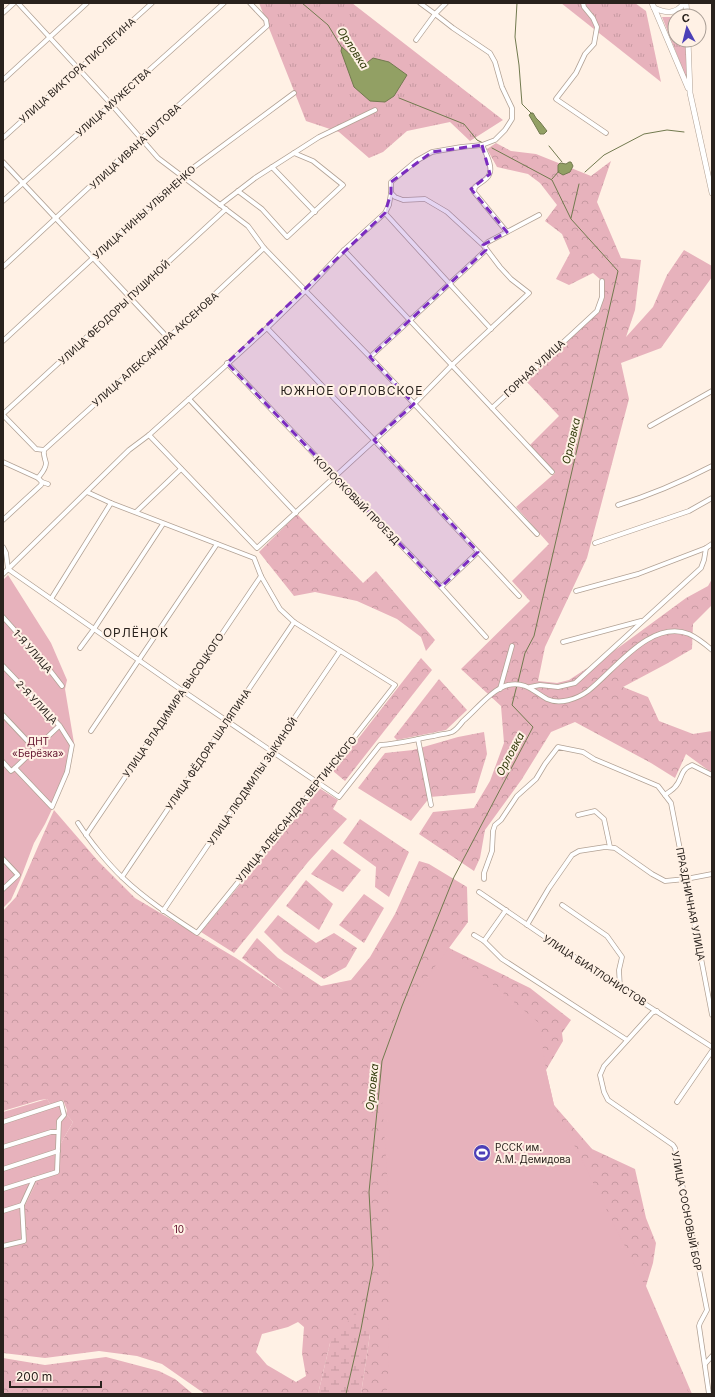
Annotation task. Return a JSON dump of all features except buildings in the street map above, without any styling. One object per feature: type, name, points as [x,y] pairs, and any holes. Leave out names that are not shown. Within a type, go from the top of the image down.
[{"type":"main road","points":[[653,6],[663,12],[670,13],[677,10],[685,3]]},
{"type":"main road","points":[[653,6],[690,93],[711,182],[712,193]]},
{"type":"main road","points":[[688,48],[690,93]]},
{"type":"street","points":[[3,13],[14,3]]},
{"type":"street","points":[[18,3],[142,138],[158,158],[248,226],[264,248],[370,357],[537,534]]},
{"type":"street","points":[[3,80],[88,3]]},
{"type":"street","name":"УЛИЦА ВИКТОРА ПИСЛЕГИНА","points":[[3,138],[152,3]]},
{"type":"street","name":"УЛИЦА МУЖЕСТВА","points":[[3,201],[224,3]]},
{"type":"street","name":"УЛИЦА ИВАНА ШУТОВА","points":[[3,267],[142,138],[267,26],[266,20],[250,3]]},
{"type":"street","points":[[3,574],[129,450],[149,435],[267,328],[344,250],[384,213],[389,205],[391,182],[416,161],[432,152],[482,145],[495,140],[511,122],[513,112],[502,87],[495,62],[490,53],[420,3]]},
{"type":"street","points":[[416,40],[435,14],[446,3]]},
{"type":"street","points":[[583,3],[597,27],[594,44],[585,54],[576,73],[556,99],[606,133]]},
{"type":"street","name":"УЛИЦА НИНЫ УЛЬЯНЕНКО","points":[[3,341],[182,176],[294,93]]},
{"type":"street","points":[[220,205],[272,166],[319,137],[375,110]]},
{"type":"street","points":[[482,145],[490,166],[490,172],[488,176],[474,187],[474,192],[507,232]]},
{"type":"street","points":[[238,191],[262,209],[288,237],[343,185],[313,161],[294,153]]},
{"type":"street","points":[[3,162],[24,182],[168,338]]},
{"type":"street","points":[[272,166],[315,212]]},
{"type":"street","points":[[149,435],[257,548],[414,404],[452,365],[529,293],[511,279],[485,248],[447,212],[425,199],[403,200],[395,197],[391,193]]},
{"type":"street","name":"УЛИЦА ФЕОДОРЫ ПУШИНОЙ","points":[[3,415],[226,209]]},
{"type":"street","points":[[384,213],[491,328]]},
{"type":"street","points":[[370,357],[449,284],[485,248],[488,242],[538,215]]},
{"type":"street","name":"УЛИЦА АЛЕКСАНДРА АКСЕНОВА","points":[[44,450],[168,338],[264,248]]},
{"type":"street","points":[[344,250],[552,472]]},
{"type":"street","name":"ГОРНАЯ УЛИЦА","points":[[492,408],[596,311],[602,297],[602,281]]},
{"type":"street","points":[[267,328],[374,440],[519,596]]},
{"type":"street","name":"КОЛОСКОВЫЙ ПРОЕЗД","points":[[227,364],[486,637]]},
{"type":"street","points":[[650,426],[712,391]]},
{"type":"street","points":[[189,399],[296,513]]},
{"type":"street","points":[[3,415],[36,449],[44,450],[43,454],[46,464],[45,469],[38,478]]},
{"type":"street","points":[[4,463],[48,484]]},
{"type":"street","points":[[618,505],[645,497],[679,483],[712,466]]},
{"type":"street","points":[[136,512],[181,469]]},
{"type":"street","points":[[3,520],[41,485],[42,482]]},
{"type":"street","points":[[87,492],[163,524],[254,558],[261,576],[280,609],[294,622],[340,651]]},
{"type":"street","points":[[595,543],[689,511],[712,498]]},
{"type":"street","points":[[51,599],[111,503]]},
{"type":"street","points":[[80,648],[163,524]]},
{"type":"street","points":[[91,731],[217,544]]},
{"type":"street","points":[[576,591],[638,574],[706,548],[712,544]]},
{"type":"street","points":[[3,547],[6,553],[8,569],[183,691],[340,797],[380,745],[393,744],[453,732],[500,689],[513,684],[530,687],[540,685],[558,687],[575,683],[701,568],[706,548]]},
{"type":"street","points":[[441,588],[478,552]]},
{"type":"street","name":"УЛИЦА ВЛАДИМИРА ВЫСОЦКОГО","points":[[86,835],[261,576]]},
{"type":"street","name":"1-Я УЛИЦА","points":[[3,617],[46,664],[62,686]]},
{"type":"street","points":[[564,642],[643,620]]},
{"type":"street","name":"УЛИЦА ФЁДОРА ШАЛЯПИНА","points":[[122,877],[294,622]]},
{"type":"street","points":[[530,687],[554,701],[568,700],[579,697],[593,687],[639,644],[660,634],[671,632],[689,634],[712,650]]},
{"type":"street","points":[[500,689],[512,646]]},
{"type":"street","name":"УЛИЦА АЛЕКСАНДРА ВЕРТИНСКОГО","points":[[163,910],[197,933],[395,685],[340,651]]},
{"type":"street","name":"УЛИЦА ЛЮДМИЛЫ ЗЫКИНОЙ","points":[[163,910],[340,651]]},
{"type":"street","name":"2-Я УЛИЦА","points":[[3,666],[58,726],[72,745],[67,772],[52,807],[15,768]]},
{"type":"street","points":[[3,715],[35,749]]},
{"type":"street","points":[[3,762],[11,771],[58,726]]},
{"type":"street","points":[[418,739],[431,805]]},
{"type":"street","points":[[484,879],[484,873],[492,851],[493,831],[496,825],[517,796],[536,779],[558,747],[583,752],[599,762],[658,786],[665,794],[676,786],[683,770],[687,766],[692,764],[712,775]]},
{"type":"street","name":"ПРАЗДНИЧНАЯ УЛИЦА","points":[[665,794],[671,803],[712,1015]]},
{"type":"street","points":[[578,815],[596,812],[604,819],[610,847]]},
{"type":"street","points":[[78,822],[86,835],[122,877],[163,910]]},
{"type":"street","points":[[526,925],[549,888],[575,852],[610,847],[615,848],[652,874],[665,881],[712,874]]},
{"type":"street","points":[[3,859],[18,875],[3,889]]},
{"type":"street","name":"УЛИЦА БИАТЛОНИСТОВ","points":[[479,892],[620,988],[712,1047]]},
{"type":"street","points":[[562,905],[610,938],[622,957],[619,970],[620,988]]},
{"type":"street","points":[[484,941],[506,910]]},
{"type":"street","points":[[474,935],[484,941],[502,959],[627,1040]]},
{"type":"street","name":"УЛИЦА СОСНОВЫЙ БОР","points":[[657,1011],[652,1012],[604,1066],[601,1072],[604,1092],[608,1100],[673,1145],[675,1148],[707,1310]]},
{"type":"street","points":[[677,1102],[712,1051]]},
{"type":"street","points":[[3,1122],[61,1103],[64,1115],[59,1121],[57,1172],[3,1189]]},
{"type":"street","points":[[3,1147],[51,1132],[58,1132]]},
{"type":"street","points":[[3,1169],[58,1151]]},
{"type":"street","points":[[3,1246],[24,1241],[22,1205],[34,1179]]},
{"type":"street","points":[[3,1211],[22,1205]]},
{"type":"street","points":[[709,1394],[699,1326],[707,1310],[712,1305]]},
{"type":"street","points":[[705,1364],[712,1356]]},
{"type":"highlighted area","points":[[482,145],[490,174],[471,189],[507,232],[483,245],[486,250],[370,357],[414,404],[374,440],[478,552],[441,587],[227,363],[385,213],[391,193],[391,182],[432,152]]},
{"type":"green space","points":[[259,3],[352,3],[503,120],[470,141],[450,122],[407,131],[383,152],[369,158],[339,132],[306,121]]},
{"type":"green space","points":[[561,3],[635,3],[646,11],[661,82]]},
{"type":"green space","points":[[662,17],[667,17],[667,30]]},
{"type":"green space","points":[[674,48],[686,48],[689,85]]},
{"type":"green space","points":[[496,143],[511,151],[536,154],[591,176],[611,161],[597,202],[621,258],[641,260],[635,310],[626,337],[653,307],[667,275],[684,250],[712,266],[712,277],[661,348],[621,363],[629,399],[587,558],[545,647],[538,681],[557,683],[569,680],[618,648],[686,598],[708,586],[712,579],[712,605],[693,624],[692,649],[623,687],[648,697],[659,721],[693,734],[712,731],[712,773],[686,754],[675,778],[651,763],[575,722],[551,732],[522,779],[485,830],[480,858],[474,871],[419,834],[433,812],[474,808],[490,781],[504,743],[501,706],[461,669],[530,601],[512,581],[549,544],[516,507],[555,473],[530,445],[559,416],[525,380],[598,312],[602,281],[593,273],[569,285],[556,279],[570,253],[562,234],[545,221],[557,205],[540,183],[528,174],[497,167],[487,149]]},
{"type":"green space","points":[[297,514],[363,583],[376,571],[435,640],[426,651],[421,637],[397,619],[357,601],[315,592],[294,596],[259,552]]},
{"type":"green space","name":"ДНТ «Берёзка»","points":[[8,575],[51,643],[67,680],[65,689],[74,743],[69,773],[45,824],[34,843],[11,900],[3,908],[3,580]]},
{"type":"green space","points":[[421,658],[432,670],[345,781],[333,771]]},
{"type":"green space","points":[[439,679],[467,710],[446,730],[397,740],[394,737]]},
{"type":"green space","points":[[484,732],[487,754],[475,793],[430,797],[411,821],[358,788],[385,753],[413,750],[458,737]]},
{"type":"green space","points":[[319,788],[338,800],[333,809],[347,819],[308,862],[234,953],[201,932]]},
{"type":"green space","name":"10","points":[[54,810],[98,861],[135,898],[236,958],[283,990],[242,958],[257,938],[278,958],[321,986],[351,980],[370,957],[395,914],[419,861],[429,864],[467,887],[468,922],[449,948],[530,988],[571,1020],[562,1033],[563,1041],[546,1070],[554,1105],[592,1149],[635,1169],[646,1218],[656,1243],[653,1263],[646,1286],[692,1394],[361,1394],[370,1334],[330,1343],[318,1394],[205,1394],[162,1364],[137,1356],[99,1351],[45,1358],[3,1353],[3,1248],[27,1243],[23,1209],[36,1183],[59,1155],[61,1143],[73,1122],[66,1114],[67,1110],[63,1100],[51,1105],[47,1099],[40,1100],[3,1111],[3,911],[16,897]],"holes":[[[298,1322],[304,1327],[302,1353],[306,1376],[296,1382],[267,1365],[256,1352],[262,1334],[288,1327]]]},
{"type":"green space","points":[[360,819],[409,852],[389,897],[375,887],[376,867],[343,843]]},
{"type":"green space","points":[[332,849],[361,870],[343,892],[311,874]]},
{"type":"green space","points":[[306,880],[333,904],[319,930],[286,906]]},
{"type":"green space","points":[[364,894],[384,908],[364,943],[339,925]]},
{"type":"green space","points":[[278,915],[316,943],[334,933],[357,948],[346,967],[324,979],[284,952],[264,932]]},
{"type":"green space","name":"РССК им. А.М. Демидова","points":[[449,948],[539,1023],[546,1070],[554,1105],[645,1286],[689,1394],[386,1394],[388,1384],[390,1261],[389,1202],[378,1042]]},
{"type":"green space","points":[[47,1099],[51,1105],[63,1100],[66,1114],[73,1122],[61,1143],[59,1172],[36,1183],[23,1209],[27,1243],[3,1248],[3,1112]]},
{"type":"green space","points":[[355,1313],[370,1334],[361,1394],[318,1394],[330,1343]]},
{"type":"green space","points":[[106,1357],[159,1371],[175,1379],[193,1394],[3,1394],[3,1358],[45,1365]]},
{"type":"shaded area","points":[[342,47],[363,66],[373,58],[389,62],[407,75],[394,96],[385,102],[370,101],[354,87],[341,51]]},
{"type":"shaded area","points":[[533,113],[547,131],[544,134],[540,134],[529,115]]},
{"type":"shaded area","points":[[571,162],[573,166],[570,172],[563,175],[558,172],[558,165],[560,163],[566,164]]},
{"type":"waterway","name":"Орловка","points":[[302,3],[328,25],[342,48]]},
{"type":"waterway","points":[[517,3],[515,37],[522,104],[532,114]]},
{"type":"waterway","name":"Орловка","points":[[399,98],[464,124],[477,140],[483,143]]},
{"type":"waterway","points":[[585,172],[604,155],[644,134],[667,130],[684,132]]},
{"type":"waterway","points":[[549,146],[562,162]]},
{"type":"waterway","name":"Орловка","points":[[492,148],[552,180],[571,219],[618,271],[534,636],[525,653],[518,682]]},
{"type":"waterway","points":[[552,179],[559,171]]},
{"type":"waterway","points":[[571,218],[579,184]]},
{"type":"waterway","name":"Орловка","points":[[346,1394],[361,1329],[373,1265],[369,1192],[382,1061],[402,1006],[454,877],[533,727],[512,705],[517,685]]},
{"type":"place","name":"РССК им. А.М. Демидова","points":[[482,1153]]},
{"type":"district","name":"ЮЖНОЕ ОРЛОВСКОЕ","points":[[352,390]]},
{"type":"district","name":"ОРЛЁНОК","points":[[136,632]]}]
